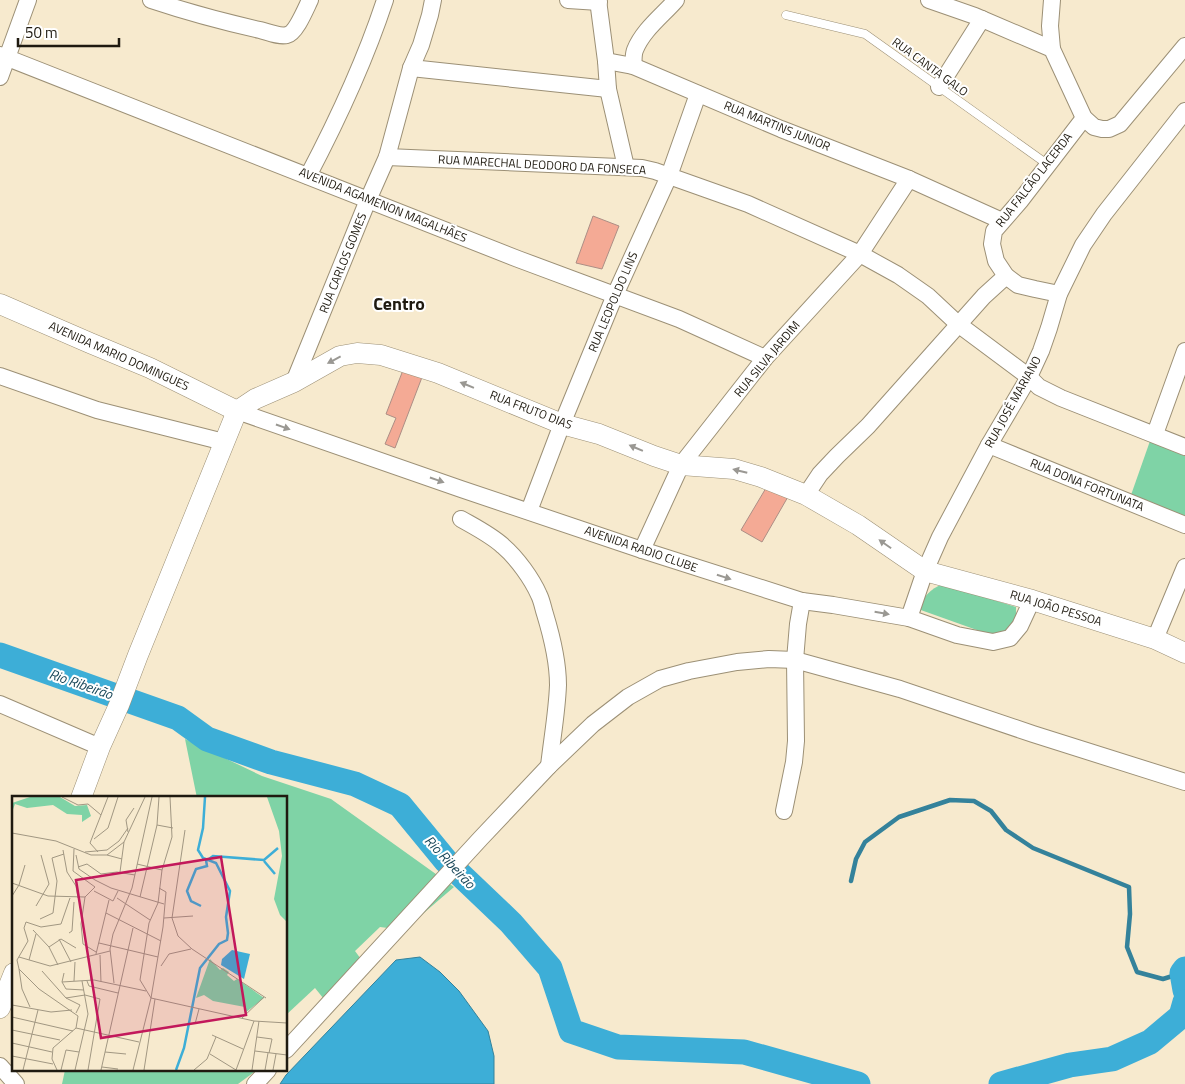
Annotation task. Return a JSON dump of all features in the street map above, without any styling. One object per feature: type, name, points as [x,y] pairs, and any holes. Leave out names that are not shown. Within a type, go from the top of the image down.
[{"type":"street","points":[[0,76],[4,56],[28,0]]},
{"type":"street","points":[[151,0],[278,35],[290,34],[310,0]]},
{"type":"street","points":[[308,176],[353,83],[385,0]]},
{"type":"street","name":"RUA CARLOS GOMES","points":[[294,382],[387,157],[411,68],[421,45],[430,15],[432,0]]},
{"type":"street","points":[[568,0],[598,1],[608,89],[626,167]]},
{"type":"street","points":[[633,66],[634,51],[641,39],[676,0]]},
{"type":"street","points":[[930,0],[982,19],[1052,49]]},
{"type":"street","points":[[1052,0],[1050,26],[1052,49],[1084,118],[1094,127],[1110,129],[1120,124],[1185,46]]},
{"type":"street","points":[[939,87],[982,19]]},
{"type":"street","name":"AVENIDA AGAMENON MAGALHÃES","points":[[4,56],[518,259],[679,319],[765,358]]},
{"type":"street","name":"RUA MARTINS JUNIOR","points":[[606,61],[633,66],[782,129],[909,179],[1002,221]]},
{"type":"street","points":[[411,68],[608,89]]},
{"type":"street","name":"RUA LEOPOLDO LINS","points":[[529,511],[562,424],[615,295],[669,176],[698,94]]},
{"type":"street","name":"RUA JOSÉ MARIANO","points":[[909,618],[925,571],[940,538],[1041,352],[1059,294],[1083,245],[1104,214],[1185,111]]},
{"type":"street","name":"RUA FALCÃO LACERDA","points":[[1006,276],[996,261],[992,244],[994,231],[1021,200],[1084,118]]},
{"type":"street","name":"RUA MARECHAL DEODORO DA FONSECA","points":[[387,157],[642,168],[748,204],[860,254],[898,275],[928,296],[958,324],[1029,377],[1039,387],[1061,398],[1185,447]]},
{"type":"street","name":"RUA SILVA JARDIM","points":[[642,550],[681,465],[765,358],[860,254],[909,179]]},
{"type":"street","points":[[806,495],[820,474],[868,426],[984,296],[1006,276],[1018,285],[1059,294]]},
{"type":"street","name":"AVENIDA MARIO DOMINGUES","points":[[0,304],[150,368],[237,411]]},
{"type":"street","points":[[1155,434],[1185,351]]},
{"type":"street","name":"RUA FRUTO DIAS","points":[[237,411],[255,399],[294,382],[340,356],[357,353],[381,355],[438,373],[562,424],[599,434],[681,465],[734,469],[761,477],[806,495]]},
{"type":"street","points":[[0,376],[97,410],[224,442]]},
{"type":"street","points":[[82,796],[237,411]]},
{"type":"street","name":"AVENIDA RADIO CLUBE","points":[[237,411],[642,550],[802,601],[909,618],[957,635],[993,642],[1010,638],[1020,626],[1032,600]]},
{"type":"street","name":"RUA DONA FORTUNATA","points":[[989,445],[1185,525]]},
{"type":"street","name":"RUA JOÃO PESSOA","points":[[806,495],[858,525],[925,571],[1032,600],[1155,639],[1185,653]]},
{"type":"street","points":[[461,519],[482,530],[502,545],[525,572],[539,596],[549,626],[556,660],[558,685],[550,766]]},
{"type":"street","points":[[1155,639],[1185,567]]},
{"type":"street","points":[[784,811],[794,762],[795,660],[802,601]]},
{"type":"street","points":[[288,1048],[481,838],[550,766],[593,724],[628,697],[660,679],[736,662],[769,659],[795,660],[900,689],[1033,734],[1185,782]]},
{"type":"street","points":[[0,704],[100,747]]},
{"type":"street","points":[[0,1008],[12,978]]},
{"type":"street","points":[[0,1066],[16,1084]]},
{"type":"street","points":[[255,1084],[266,1072]]},
{"type":"lane","name":"RUA CANTA GALO","points":[[786,15],[865,34],[1047,164]]},
{"type":"green space","points":[[1150,441],[1185,456],[1185,518],[1131,495]]},
{"type":"green space","points":[[943,584],[1016,607],[1016,616],[1007,633],[998,636],[988,634],[918,609],[922,601],[934,588]]},
{"type":"green space","points":[[185,739],[262,776],[331,799],[454,887],[404,930],[380,927],[355,951],[369,970],[332,1009],[315,988],[288,1013],[288,796],[197,796]]},
{"type":"green space","points":[[65,1072],[254,1072],[238,1084],[62,1084]]},
{"type":"water","points":[[420,957],[440,972],[459,991],[488,1031],[494,1056],[494,1084],[280,1084],[286,1075],[396,960]]},
{"type":"building","points":[[593,216],[619,226],[602,269],[576,263]]},
{"type":"building","points":[[405,365],[424,372],[395,448],[385,444],[396,418],[386,414]]},
{"type":"building","points":[[769,483],[789,495],[762,542],[741,530]]},
{"type":"waterway","name":"Rio Ribeirão","points":[[0,655],[178,718],[207,739],[271,762],[355,784],[400,805],[446,861],[511,923],[550,968],[571,1031],[618,1047],[744,1052],[858,1084]]},
{"type":"waterway","points":[[851,881],[856,859],[865,842],[899,817],[950,800],[974,801],[991,811],[1006,830],[1033,848],[1129,887],[1130,914],[1127,947],[1137,972],[1163,979],[1182,973]]},
{"type":"waterway","name":"Rio Ribeirão","points":[[1185,969],[1182,973],[1185,990]]},
{"type":"waterway","name":"Rio Ribeirão","points":[[1001,1084],[1070,1065],[1112,1059],[1150,1042],[1181,1016],[1185,1002]]},
{"type":"district","name":"Centro","points":[[399,304]]}]
